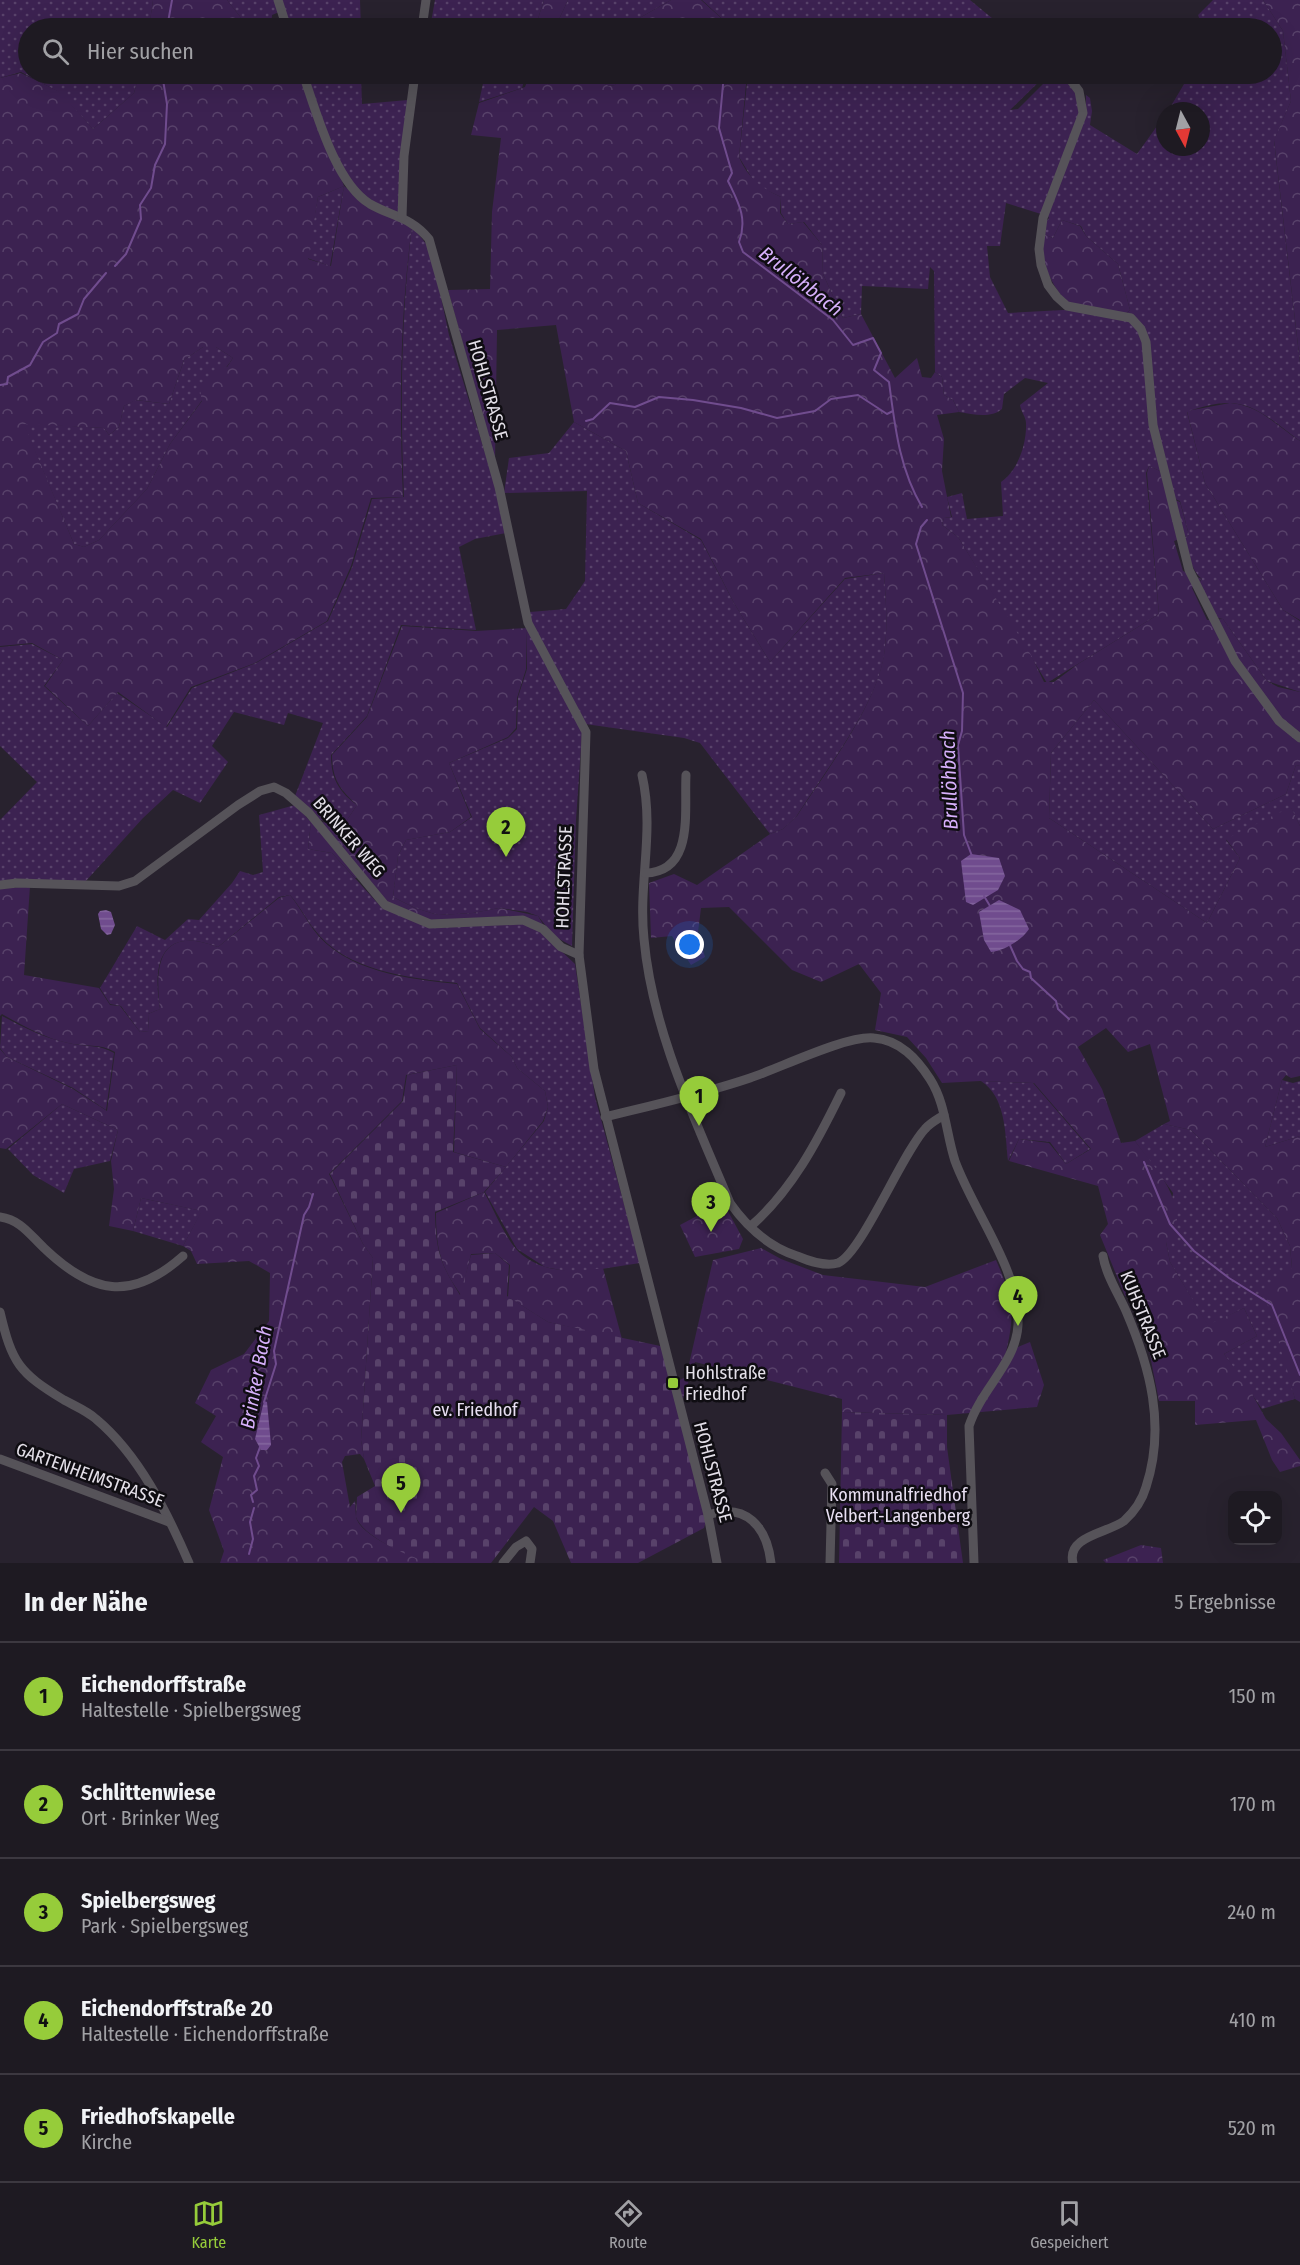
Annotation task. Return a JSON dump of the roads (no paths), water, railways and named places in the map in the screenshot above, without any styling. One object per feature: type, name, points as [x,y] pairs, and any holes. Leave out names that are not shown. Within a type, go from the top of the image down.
[{"type":"street","points":[[278,0],[284,18]]},
{"type":"street","points":[[423,18],[426,0]]},
{"type":"street","name":"HOHLSTRASSE","points":[[307,84],[325,133],[352,188],[369,203],[418,225],[429,239],[499,487],[528,622],[586,732],[579,955],[594,1069],[708,1515],[717,1563]]},
{"type":"street","points":[[402,217],[404,156],[414,84]]},
{"type":"street","points":[[1074,84],[1079,91],[1083,113],[1043,218],[1039,249],[1041,265],[1048,285],[1068,306],[1131,318],[1141,329],[1146,342],[1153,426],[1189,570],[1235,661],[1279,721],[1300,738]]},
{"type":"street","points":[[642,775],[650,820],[643,935],[648,968],[661,1020],[687,1096],[730,1203],[765,1240],[790,1254],[830,1265],[839,1262],[845,1259],[862,1233],[924,1130],[944,1115]]},
{"type":"street","points":[[645,873],[663,870],[679,856],[683,841],[686,776]]},
{"type":"street","name":"BRINKER WEG","points":[[0,885],[17,883],[119,886],[135,881],[238,805],[260,791],[274,788],[286,794],[309,813],[385,905],[430,924],[523,920],[543,929],[561,947],[579,955]]},
{"type":"street","points":[[605,1117],[687,1096],[789,1065],[851,1039],[876,1038],[900,1045],[920,1065],[940,1098],[963,1182],[1016,1294],[1018,1326],[1012,1351],[976,1405],[969,1426],[974,1563]]},
{"type":"street","points":[[751,1226],[775,1204],[789,1185],[824,1127],[841,1093]]},
{"type":"street","points":[[0,1217],[26,1228],[68,1270],[95,1283],[120,1288],[141,1284],[162,1276],[183,1256]]},
{"type":"street","name":"KUHSTRASSE","points":[[1073,1563],[1073,1550],[1080,1541],[1109,1530],[1137,1508],[1146,1488],[1154,1456],[1155,1416],[1147,1364],[1103,1256]]},
{"type":"street","points":[[0,1312],[9,1350],[20,1365],[32,1380],[95,1418],[102,1426],[161,1502],[189,1563]]},
{"type":"street","name":"GARTENHEIMSTRASSE","points":[[0,1459],[169,1522]]},
{"type":"street","points":[[825,1473],[832,1484],[830,1563]]},
{"type":"street","points":[[708,1515],[722,1510],[735,1510],[748,1518],[764,1533],[771,1563]]},
{"type":"street","points":[[503,1563],[516,1547],[526,1541],[532,1549],[530,1563]]},
{"type":"waterway","points":[[169,18],[172,0]]},
{"type":"waterway","points":[[115,266],[126,254],[141,219],[140,205],[151,188],[155,165],[165,144],[167,104],[164,84]]},
{"type":"waterway","name":"Brullöhbach","points":[[723,84],[719,128],[732,173],[728,181],[742,218],[742,233],[739,242],[743,252],[833,320],[853,345],[873,338],[881,353],[874,370],[889,382],[903,462],[922,507]]},
{"type":"waterway","points":[[0,385],[7,384],[8,377],[30,365],[43,342],[57,333],[59,324],[78,314],[84,299],[106,273]]},
{"type":"waterway","points":[[586,421],[593,419],[610,403],[635,407],[659,397],[741,408],[777,418],[815,411],[831,399],[858,395],[887,414],[893,411]]},
{"type":"waterway","name":"Brullöhbach","points":[[927,520],[921,527],[916,544],[963,693],[962,731],[958,745],[964,835],[972,856]]},
{"type":"waterway","name":"Brullöhbach","points":[[984,896],[990,906]]},
{"type":"waterway","name":"Brullöhbach","points":[[1009,943],[1023,969],[1030,972],[1031,978],[1056,1001],[1058,1009],[1069,1019]]},
{"type":"waterway","name":"Brullöhbach","points":[[1144,1162],[1170,1224],[1194,1251],[1229,1278],[1272,1305],[1300,1375]]},
{"type":"waterway","name":"Brinker Bach","points":[[264,1402],[276,1364],[274,1351],[304,1215],[313,1194]]},
{"type":"waterway","name":"Brinker Bach","points":[[253,1502],[251,1495],[257,1490],[254,1476],[259,1466],[256,1458],[260,1447]]},
{"type":"waterway","name":"Brinker Bach","points":[[249,1554],[253,1539],[250,1522],[254,1508]]},
{"type":"place","name":"Schlittenwiese","points":[[506,857]]},
{"type":"place","name":"Eichendorffstraße","points":[[699,1126]]},
{"type":"place","name":"Spielbergsweg","points":[[711,1232]]},
{"type":"place","name":"Eichendorffstraße 20","points":[[1018,1326]]},
{"type":"place","name":"Hohlstraße Friedhof","points":[[673,1383]]},
{"type":"place","name":"Friedhofskapelle","points":[[401,1513]]},
{"type":"park label","name":"ev. Friedhof","points":[[475,1410]]},
{"type":"park label","name":"Kommunalfriedhof Velbert-Langenberg","points":[[898,1505]]}]
